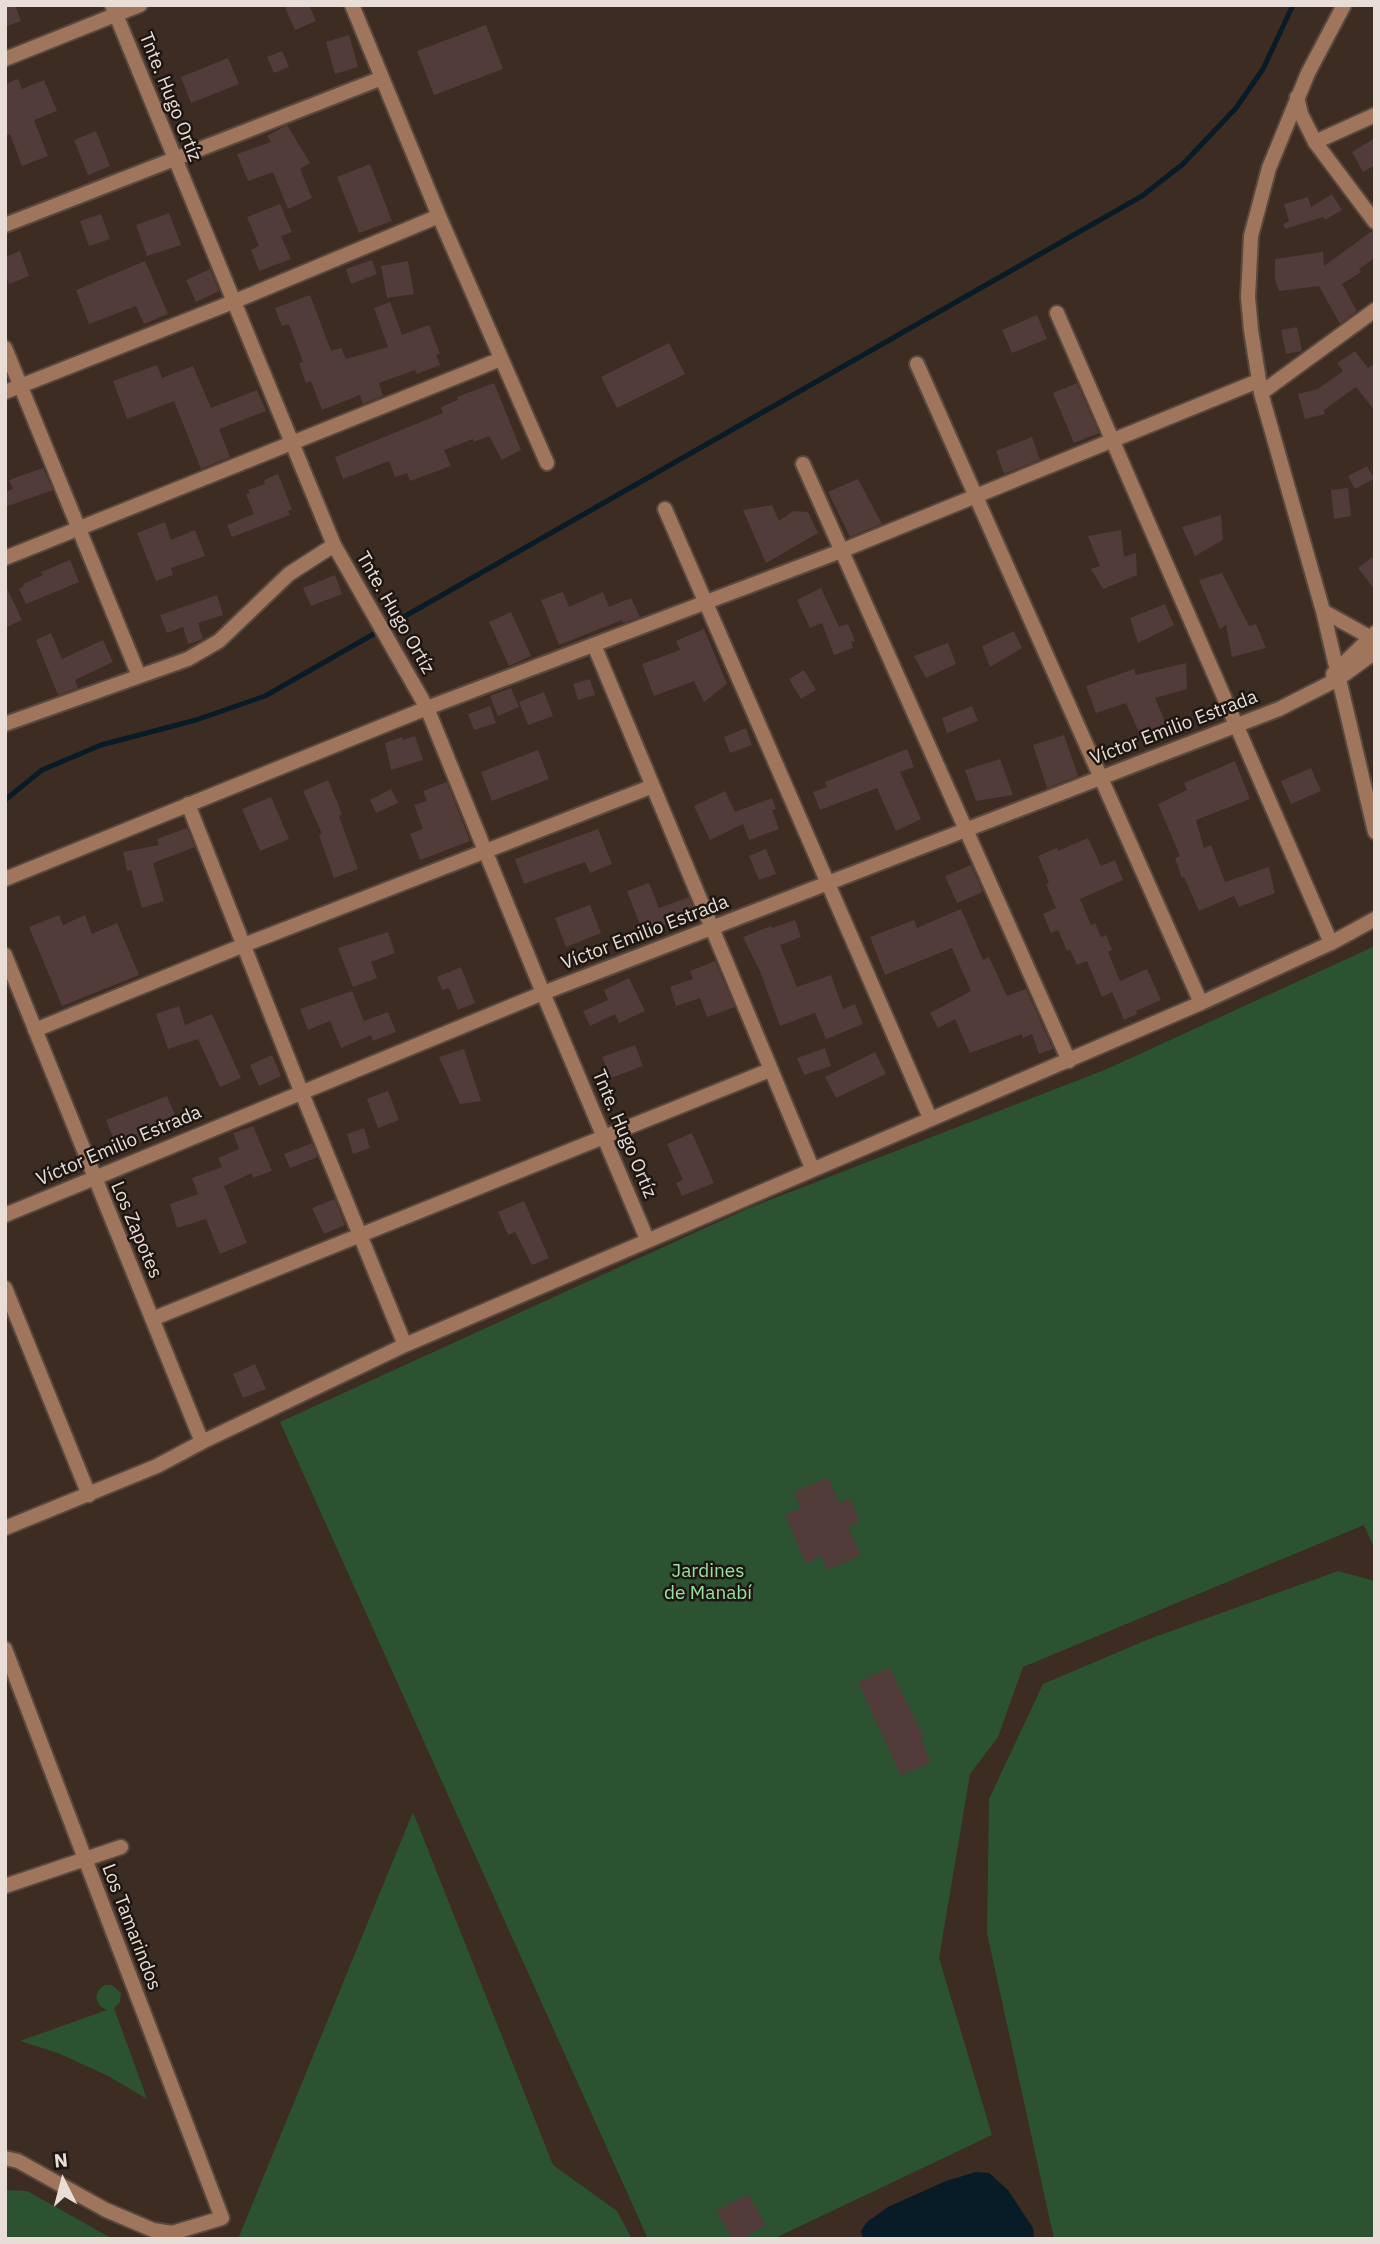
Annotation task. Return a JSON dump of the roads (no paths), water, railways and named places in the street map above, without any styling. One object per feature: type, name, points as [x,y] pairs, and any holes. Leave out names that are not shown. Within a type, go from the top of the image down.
[{"type":"street","points":[[5,59],[114,10],[140,5]]},
{"type":"street","points":[[352,5],[439,216],[547,463]]},
{"type":"street","points":[[1344,5],[1297,97],[1269,168],[1251,236],[1248,297],[1260,387],[1323,611],[1375,832]]},
{"type":"street","name":"Tnte. Hugo Ortíz","points":[[114,10],[334,545],[424,702],[647,1239]]},
{"type":"street","points":[[5,225],[382,78]]},
{"type":"street","points":[[1297,97],[1301,114],[1315,142],[1375,222]]},
{"type":"street","points":[[1315,142],[1375,115]]},
{"type":"street","points":[[5,392],[233,302],[439,216]]},
{"type":"street","points":[[5,879],[188,804],[424,702],[594,645],[1260,387],[1375,310]]},
{"type":"street","points":[[1057,313],[1331,943]]},
{"type":"street","points":[[5,348],[139,676]]},
{"type":"street","points":[[5,558],[502,359]]},
{"type":"street","points":[[917,364],[1201,1003]]},
{"type":"street","points":[[803,464],[1069,1061]]},
{"type":"street","points":[[665,509],[930,1118]]},
{"type":"street","points":[[5,724],[188,659],[219,641],[289,574],[334,545]]},
{"type":"street","points":[[1323,611],[1374,636],[1338,674]]},
{"type":"street","points":[[594,645],[812,1168]]},
{"type":"street","points":[[1338,674],[1375,652]]},
{"type":"street","name":"Víctor Emilio Estrada","points":[[5,1215],[543,993],[1236,726],[1303,698],[1338,674]]},
{"type":"street","points":[[35,1030],[244,945],[653,786]]},
{"type":"street","points":[[188,804],[405,1345]]},
{"type":"street","points":[[5,1528],[157,1466],[405,1345],[1201,1003],[1331,943],[1375,919]]},
{"type":"street","name":"Los Zapotes","points":[[6,960],[202,1442]]},
{"type":"street","points":[[152,1319],[770,1070]]},
{"type":"street","points":[[5,1288],[89,1495]]},
{"type":"street","name":"Los Tamarindos","points":[[5,1650],[222,2218],[172,2233],[153,2230],[106,2210],[24,2164],[5,2158]]},
{"type":"street","points":[[5,1886],[121,1847]]},
{"type":"water","points":[[976,2172],[989,2173],[1008,2190],[1033,2228],[1034,2239],[863,2239],[861,2231],[867,2222],[888,2207],[946,2181]]},
{"type":"waterway","points":[[5,800],[42,770],[101,745],[196,720],[265,696],[1142,196],[1183,164],[1236,108],[1263,69],[1293,5]]},
{"type":"park label","name":"Jardines de Manabí","points":[[708,1583]]}]
